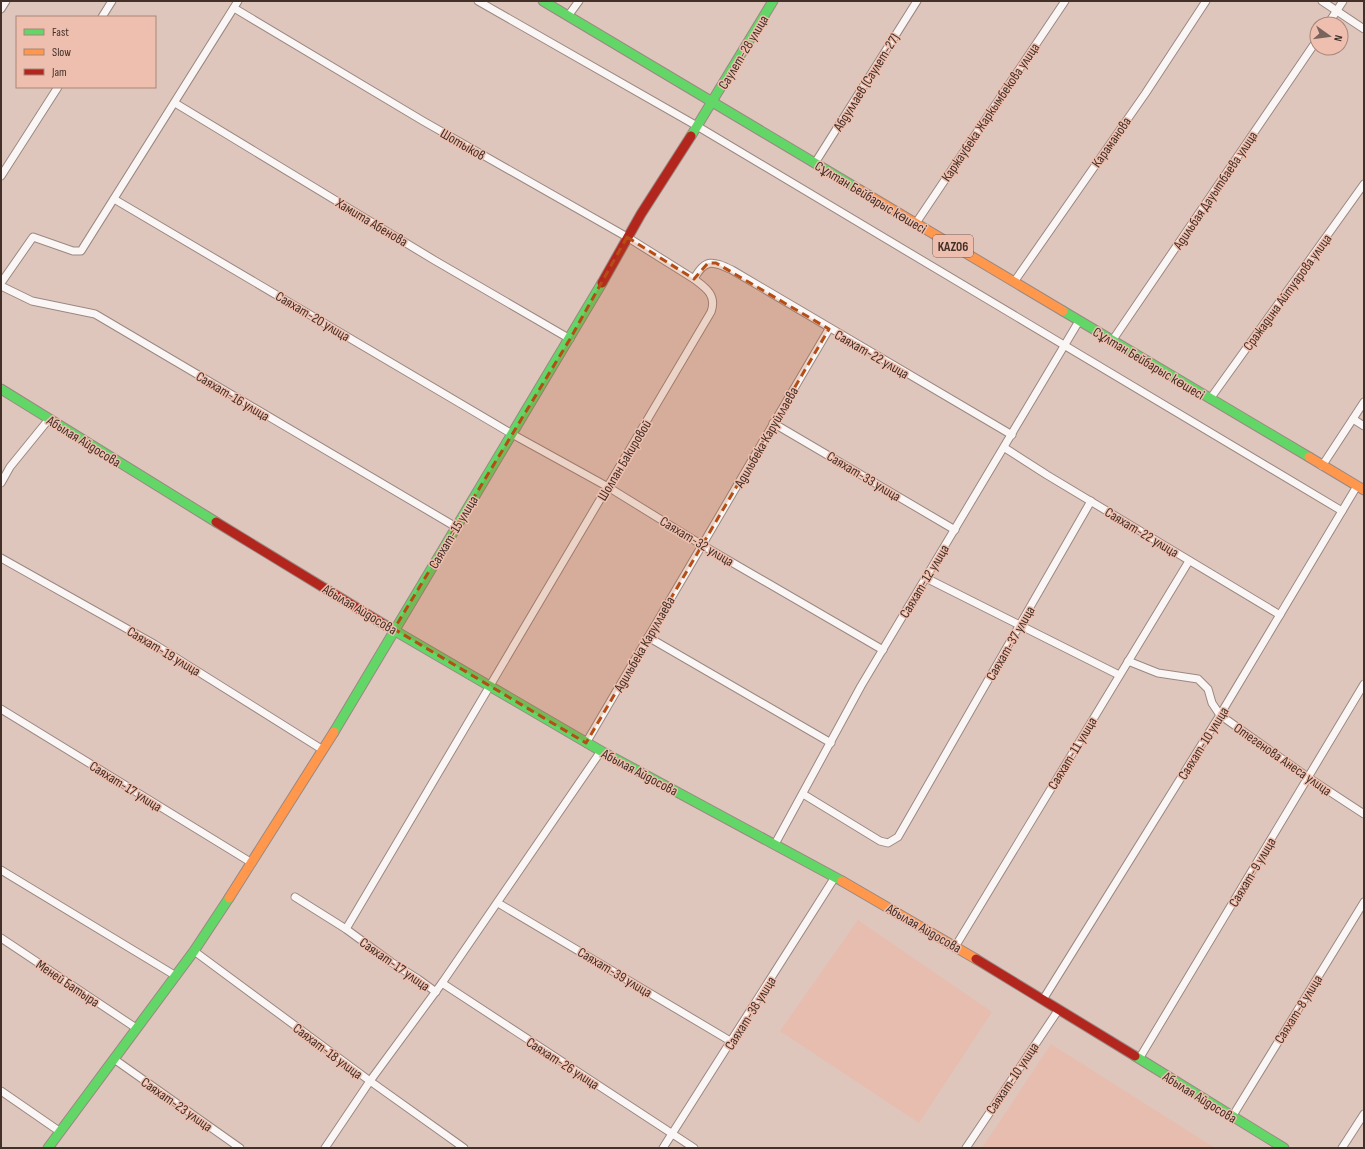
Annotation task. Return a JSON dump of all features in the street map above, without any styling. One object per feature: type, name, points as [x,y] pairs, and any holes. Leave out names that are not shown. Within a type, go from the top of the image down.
[{"type":"street","points":[[1,9],[6,1]]},
{"type":"street","points":[[103,16],[112,1]]},
{"type":"street","points":[[1,283],[33,237],[74,252],[81,251],[238,1]]},
{"type":"street","points":[[478,1],[697,126],[1342,510]]},
{"type":"street","name":"Сұлтан Бейбарыс көшесі","points":[[543,1],[1361,488]]},
{"type":"street","points":[[568,16],[579,1]]},
{"type":"street","name":"Саулет-28 улица","points":[[627,237],[712,102],[773,1]]},
{"type":"street","name":"Абдуллаев (Саулет-27)","points":[[815,163],[917,1]]},
{"type":"street","name":"Каржаубека Жаркымбекова улица","points":[[916,223],[1065,1]]},
{"type":"street","name":"Караманова","points":[[1014,282],[1145,94],[1206,1]]},
{"type":"street","points":[[1322,1],[1364,29]]},
{"type":"street","points":[[1334,16],[1343,1]]},
{"type":"street","name":"Шотыков","points":[[234,8],[423,121],[627,237],[694,279]]},
{"type":"street","name":"Адильбая Дауытбаева улица","points":[[1112,341],[1309,52]]},
{"type":"street","points":[[1,176],[57,88]]},
{"type":"street","name":"Хамита Абенова","points":[[175,103],[427,256],[570,339]]},
{"type":"street","name":"Сражадина Айтуарова улица","points":[[1210,399],[1364,184]]},
{"type":"street","name":"Саяхат-20 улица","points":[[114,198],[512,434]]},
{"type":"street","name":"Саяхат-15 улица","points":[[48,1148],[59,1131],[194,951],[252,863],[323,750],[570,339],[627,237]]},
{"type":"street","name":"Саяхат-22 улица","points":[[694,279],[699,269],[708,263],[716,263],[732,270],[829,329],[1012,435]]},
{"type":"street","name":"Шолпан Бакировой","points":[[346,929],[711,312],[714,304],[713,297],[709,290],[694,279]]},
{"type":"street","name":"Саяхат-16 улица","points":[[1,286],[32,301],[95,314],[456,527]]},
{"type":"street","name":"Саяхат-12 улица","points":[[775,844],[831,744],[861,686],[1005,448],[1079,321]]},
{"type":"street","name":"Адильбека Каруйллаева","points":[[702,545],[829,329]]},
{"type":"street","name":"Абылая Айдосова","points":[[1,389],[243,539],[394,630],[490,685],[586,743],[836,877],[1044,998],[1059,1009],[1284,1148]]},
{"type":"street","points":[[1322,466],[1364,402]]},
{"type":"street","points":[[1,483],[10,467],[49,419]]},
{"type":"street","points":[[1353,419],[1364,426]]},
{"type":"street","name":"Саяхат-33 улица","points":[[773,423],[955,530]]},
{"type":"street","name":"Саяхат-32 улица","points":[[512,434],[608,487],[702,545],[883,650]]},
{"type":"street","name":"Саяхат-22 улица","points":[[1005,448],[1280,615]]},
{"type":"street","name":"Саяхат-10 улица","points":[[1044,998],[1220,716],[1342,510],[1361,488]]},
{"type":"street","name":"Саяхат-37 улица","points":[[803,794],[880,841],[888,843],[898,837],[1091,501]]},
{"type":"street","name":"Адильбека Каруллаева","points":[[586,743],[702,545]]},
{"type":"street","name":"Саяхат-19 улица","points":[[1,558],[154,644],[323,750]]},
{"type":"street","name":"Саяхат-11 улица","points":[[956,947],[1119,675],[1190,561]]},
{"type":"street","points":[[926,578],[1119,675]]},
{"type":"street","points":[[648,637],[831,744]]},
{"type":"street","name":"Отегенова Анеса улица","points":[[1128,661],[1158,674],[1198,679],[1208,689],[1212,703],[1220,716],[1364,814]]},
{"type":"street","name":"Саяхат-9 улица","points":[[1139,1059],[1309,778],[1364,684]]},
{"type":"street","name":"Саяхат-17 улица","points":[[1,709],[252,863]]},
{"type":"street","points":[[325,1148],[370,1081],[436,992],[498,903],[601,751]]},
{"type":"street","points":[[1,870],[176,976]]},
{"type":"street","name":"Саяхат-38 улица","points":[[663,1148],[836,877]]},
{"type":"street","name":"Саяхат-17 улица","points":[[295,897],[346,929],[391,962],[436,992]]},
{"type":"street","name":"Саяхат-8 улица","points":[[1232,1117],[1364,902]]},
{"type":"street","name":"Саяхат-39 улица","points":[[498,903],[732,1042]]},
{"type":"street","name":"Меней Батыра","points":[[1,938],[136,1028]]},
{"type":"street","name":"Саяхат-18 улица","points":[[194,951],[370,1081],[464,1148]]},
{"type":"street","name":"Саяхат-26 улица","points":[[442,983],[694,1148]]},
{"type":"street","name":"Саяхат-10 улица","points":[[966,1148],[1059,1009]]},
{"type":"street","name":"Саяхат-23 улица","points":[[114,1059],[240,1148]]},
{"type":"street","points":[[1,1092],[59,1131]]},
{"type":"street","points":[[1342,1148],[1364,1114]]},
{"type":"highlighted area","points":[[627,237],[694,279],[708,263],[716,263],[829,329],[586,743],[394,629],[570,339]]},
{"type":"shaded area","points":[[858,920],[992,1012],[919,1123],[780,1031]]},
{"type":"shaded area","points":[[1051,1044],[1215,1148],[982,1148]]},
{"type":"traffic: fast","points":[[543,1],[860,190]]},
{"type":"traffic: fast","points":[[691,136],[773,1]]},
{"type":"traffic: fast","points":[[334,732],[602,283]]},
{"type":"traffic: fast","points":[[1063,311],[1309,457]]},
{"type":"traffic: fast","points":[[1,389],[216,522]]},
{"type":"traffic: fast","points":[[385,625],[601,751],[842,881]]},
{"type":"traffic: fast","points":[[48,1148],[194,951],[229,898]]},
{"type":"traffic: fast","points":[[1135,1056],[1284,1148]]},
{"type":"traffic: slow","points":[[860,190],[1063,311]]},
{"type":"traffic: slow","points":[[1309,457],[1364,490]]},
{"type":"traffic: slow","points":[[229,898],[334,732]]},
{"type":"traffic: slow","points":[[842,881],[976,959]]},
{"type":"traffic: jam","points":[[602,283],[641,214],[691,136]]},
{"type":"traffic: jam","points":[[216,522],[385,625]]},
{"type":"traffic: jam","points":[[976,959],[1135,1056]]}]
